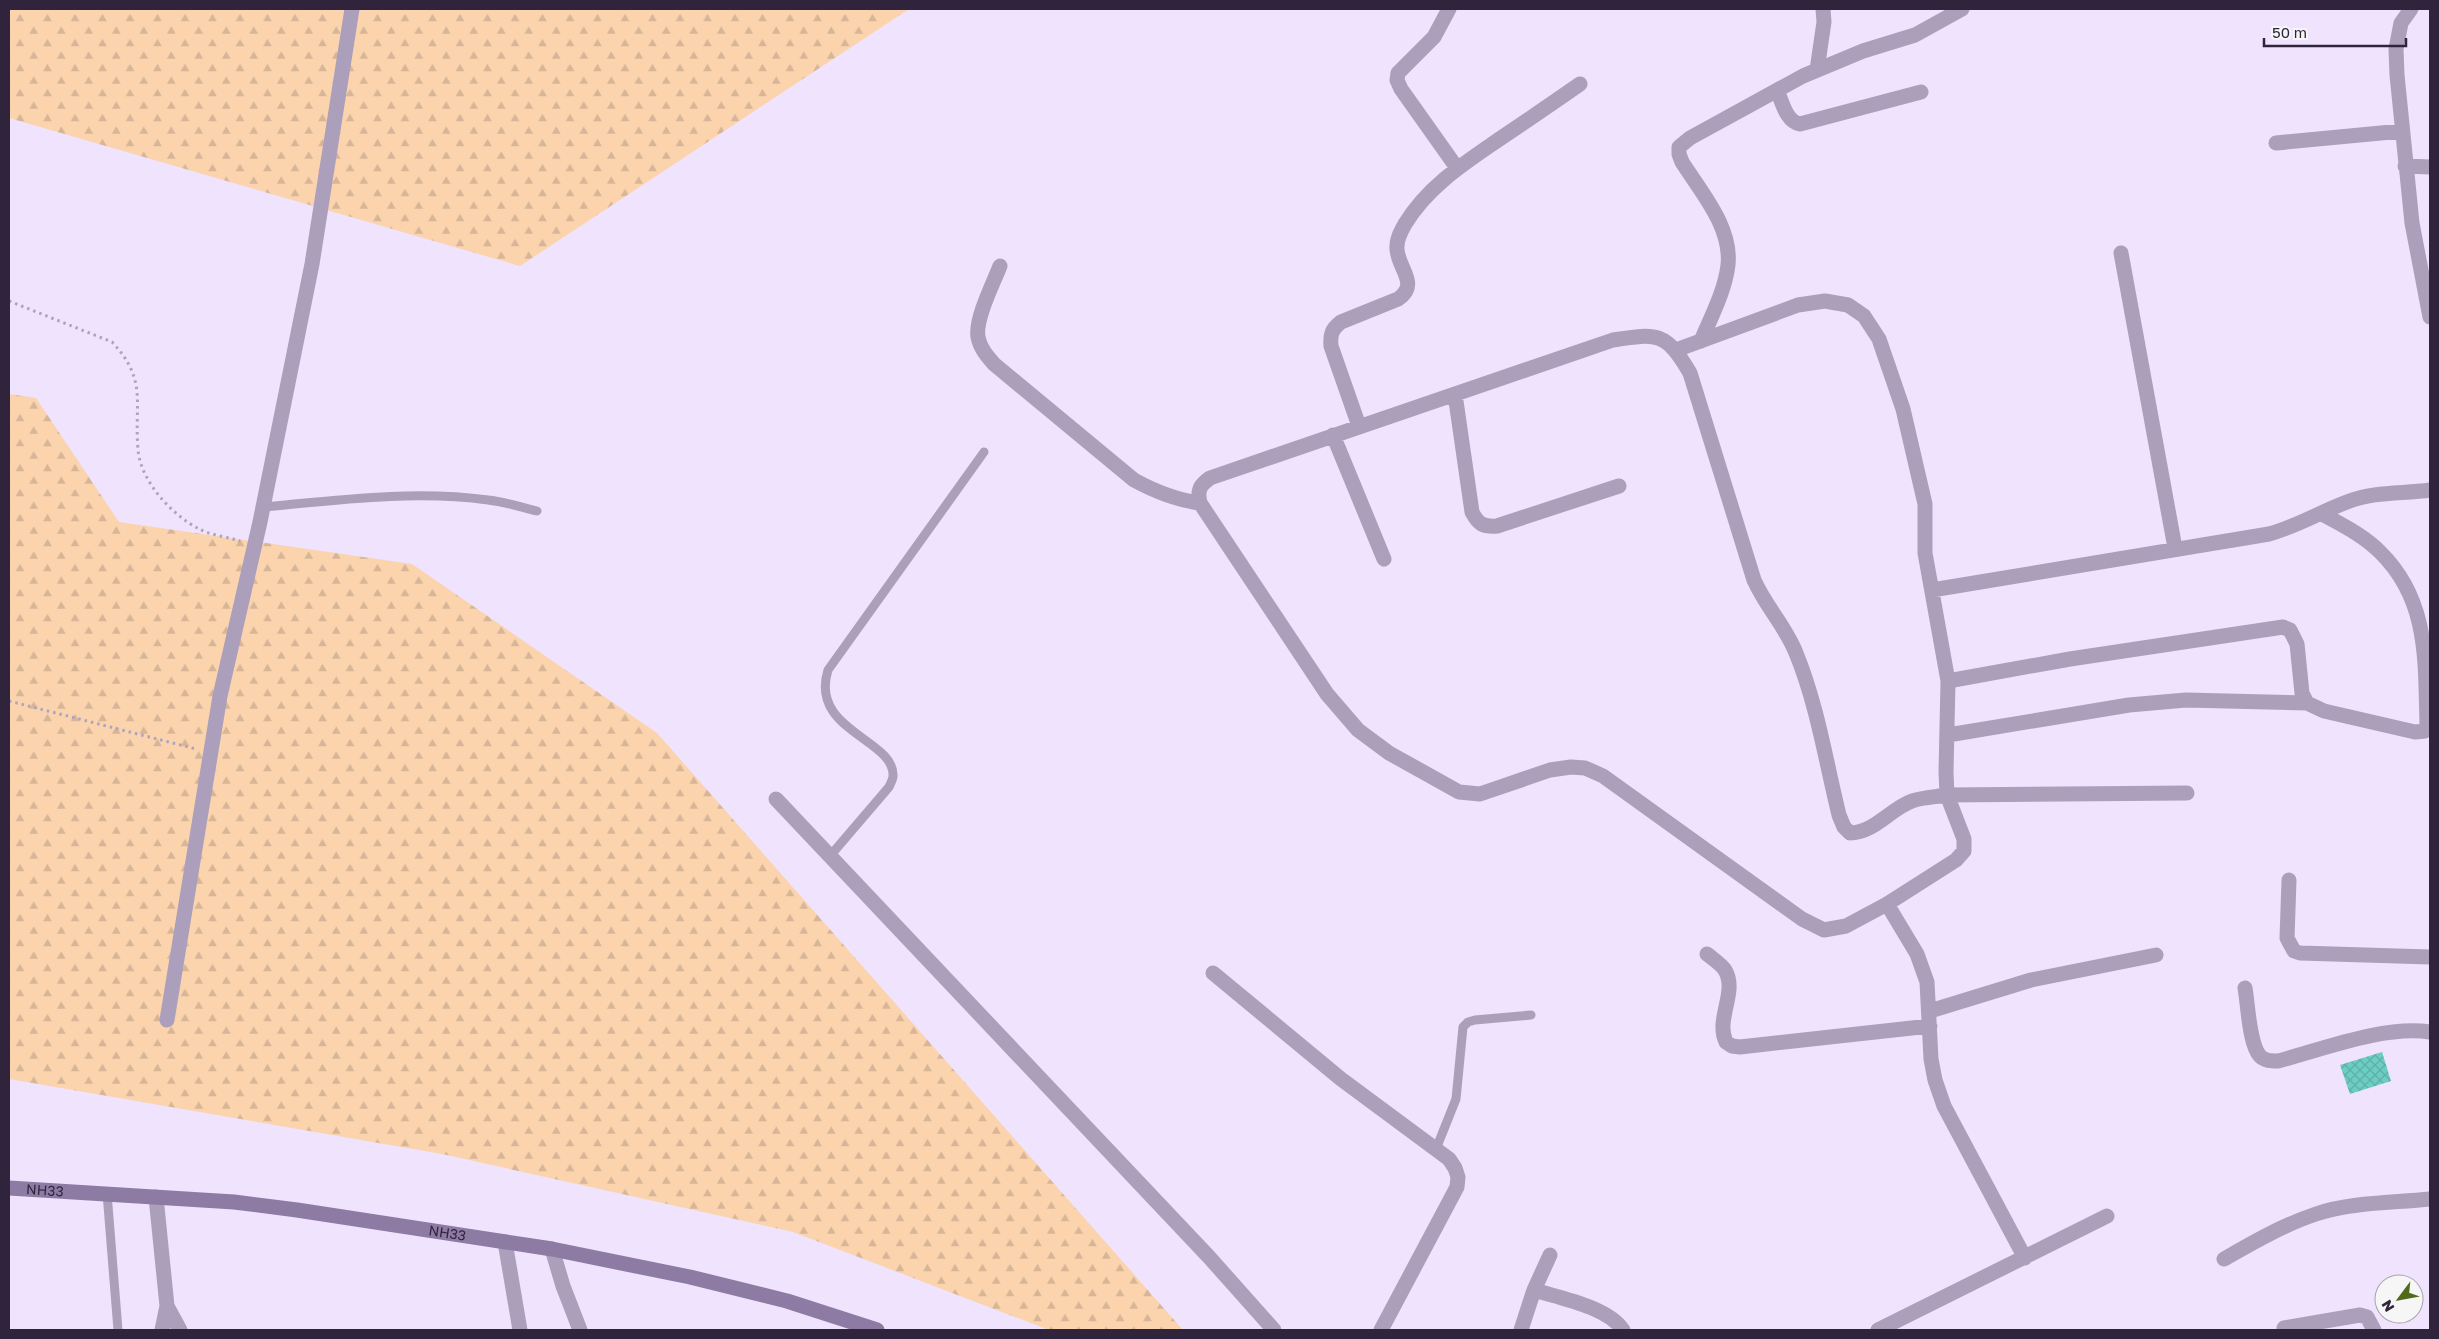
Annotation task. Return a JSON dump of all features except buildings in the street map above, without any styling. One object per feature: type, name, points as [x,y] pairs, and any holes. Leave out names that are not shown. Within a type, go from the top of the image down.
[{"type":"main road","name":"NH33","points":[[9,1188],[107,1193],[297,1210],[552,1249],[690,1277],[778,1299],[877,1330]]},
{"type":"street","points":[[167,1020],[220,696],[255,545],[312,264],[352,9]]},
{"type":"street","points":[[1449,9],[1434,37],[1403,66],[1398,73],[1397,80],[1401,89],[1457,168]]},
{"type":"street","points":[[1817,70],[1824,22],[1823,9]]},
{"type":"street","points":[[1701,341],[1721,291],[1728,265],[1727,241],[1717,217],[1682,162],[1679,147],[1690,138],[1817,70],[1915,35],[1962,9]]},
{"type":"street","points":[[2410,9],[2401,23],[2396,49],[2404,166],[2412,223],[2430,317]]},
{"type":"street","points":[[1359,426],[1330,346],[1330,335],[1334,327],[1341,322],[1406,294],[1409,287],[1396,247],[1405,224],[1422,200],[1457,168],[1580,84]]},
{"type":"street","points":[[1777,90],[1790,118],[1795,123],[1800,124],[1921,92]]},
{"type":"street","points":[[2276,143],[2402,131]]},
{"type":"street","points":[[2404,166],[2430,167]]},
{"type":"street","points":[[2121,253],[2175,548]]},
{"type":"street","points":[[1000,266],[979,322],[978,336],[983,351],[994,364],[1134,480],[1156,492],[1180,500],[1200,503]]},
{"type":"street","points":[[1676,350],[1798,305],[1826,301],[1848,305],[1864,316],[1879,339],[1905,418],[1925,504],[1925,553],[1948,681],[1947,795],[1964,839],[1964,851],[1956,860],[1886,904],[1846,926],[1824,930],[1802,919],[1603,776],[1585,768],[1571,767],[1550,770],[1480,794],[1460,792],[1389,753],[1358,730],[1326,694],[1200,503],[1198,493],[1202,484],[1210,478],[1613,340],[1645,335],[1662,339],[1676,350],[1690,373],[1754,580],[1764,601],[1787,634],[1796,653],[1844,827],[1850,833],[1859,833],[1912,801],[1947,795],[2187,793]]},
{"type":"street","points":[[1455,394],[1472,512],[1478,523],[1486,527],[1497,526],[1619,486]]},
{"type":"street","points":[[1333,435],[1384,559]]},
{"type":"street","points":[[1932,590],[2175,548],[2270,534],[2295,527],[2347,502],[2376,494],[2430,490]]},
{"type":"street","points":[[1948,735],[2138,704],[2186,700],[2307,703],[2324,711],[2414,732],[2425,731],[2427,724],[2424,645],[2425,617],[2396,570],[2379,551],[2358,535],[2322,514]]},
{"type":"street","points":[[1948,681],[2078,658],[2283,627],[2290,630],[2297,644],[2302,692],[2307,703]]},
{"type":"street","points":[[776,799],[1210,1257],[1274,1330]]},
{"type":"street","points":[[2289,880],[2287,938],[2294,951],[2300,953],[2430,958]]},
{"type":"street","points":[[1886,904],[1917,954],[1927,982],[1931,1059],[1935,1080],[1944,1106],[2025,1258]]},
{"type":"street","points":[[1707,954],[1723,968],[1727,975],[1729,986],[1722,1027],[1726,1042],[1732,1046],[1740,1047],[1930,1019],[2030,980],[2156,954]]},
{"type":"street","points":[[1213,973],[1341,1079],[1436,1149],[1455,1168],[1458,1177],[1457,1187],[1381,1330]]},
{"type":"street","points":[[2245,988],[2254,1045],[2259,1055],[2268,1062],[2388,1032],[2414,1029],[2430,1032]]},
{"type":"street","points":[[156,1197],[167,1306],[162,1330]]},
{"type":"street","points":[[2224,1259],[2278,1228],[2318,1213],[2351,1207],[2430,1199]]},
{"type":"street","points":[[1878,1330],[2107,1216]]},
{"type":"street","points":[[505,1242],[520,1330]]},
{"type":"street","points":[[552,1249],[563,1286],[580,1330]]},
{"type":"street","points":[[1521,1330],[1534,1290],[1550,1255]]},
{"type":"street","points":[[1534,1290],[1605,1314],[1618,1322],[1623,1330]]},
{"type":"street","points":[[167,1306],[180,1330]]},
{"type":"street","points":[[2284,1328],[2360,1315],[2366,1317],[2374,1330]]},
{"type":"lane","points":[[830,856],[889,787],[893,776],[890,764],[880,753],[833,713],[826,700],[824,684],[828,670],[984,452]]},
{"type":"lane","points":[[263,507],[359,498],[430,496],[489,500],[537,511]]},
{"type":"lane","points":[[1436,1149],[1456,1099],[1463,1026],[1475,1020],[1532,1016]]},
{"type":"lane","points":[[107,1193],[118,1330]]},
{"type":"path","points":[[9,301],[112,342],[132,367],[137,383],[138,451],[148,478],[164,502],[200,529],[255,545]]},
{"type":"path","points":[[9,701],[211,753]]},
{"type":"green space","points":[[9,9],[909,9],[520,266],[9,118]]},
{"type":"green space","points":[[9,394],[36,398],[119,522],[412,564],[657,733],[1183,1330],[1049,1330],[793,1232],[442,1154],[9,1079]]}]
